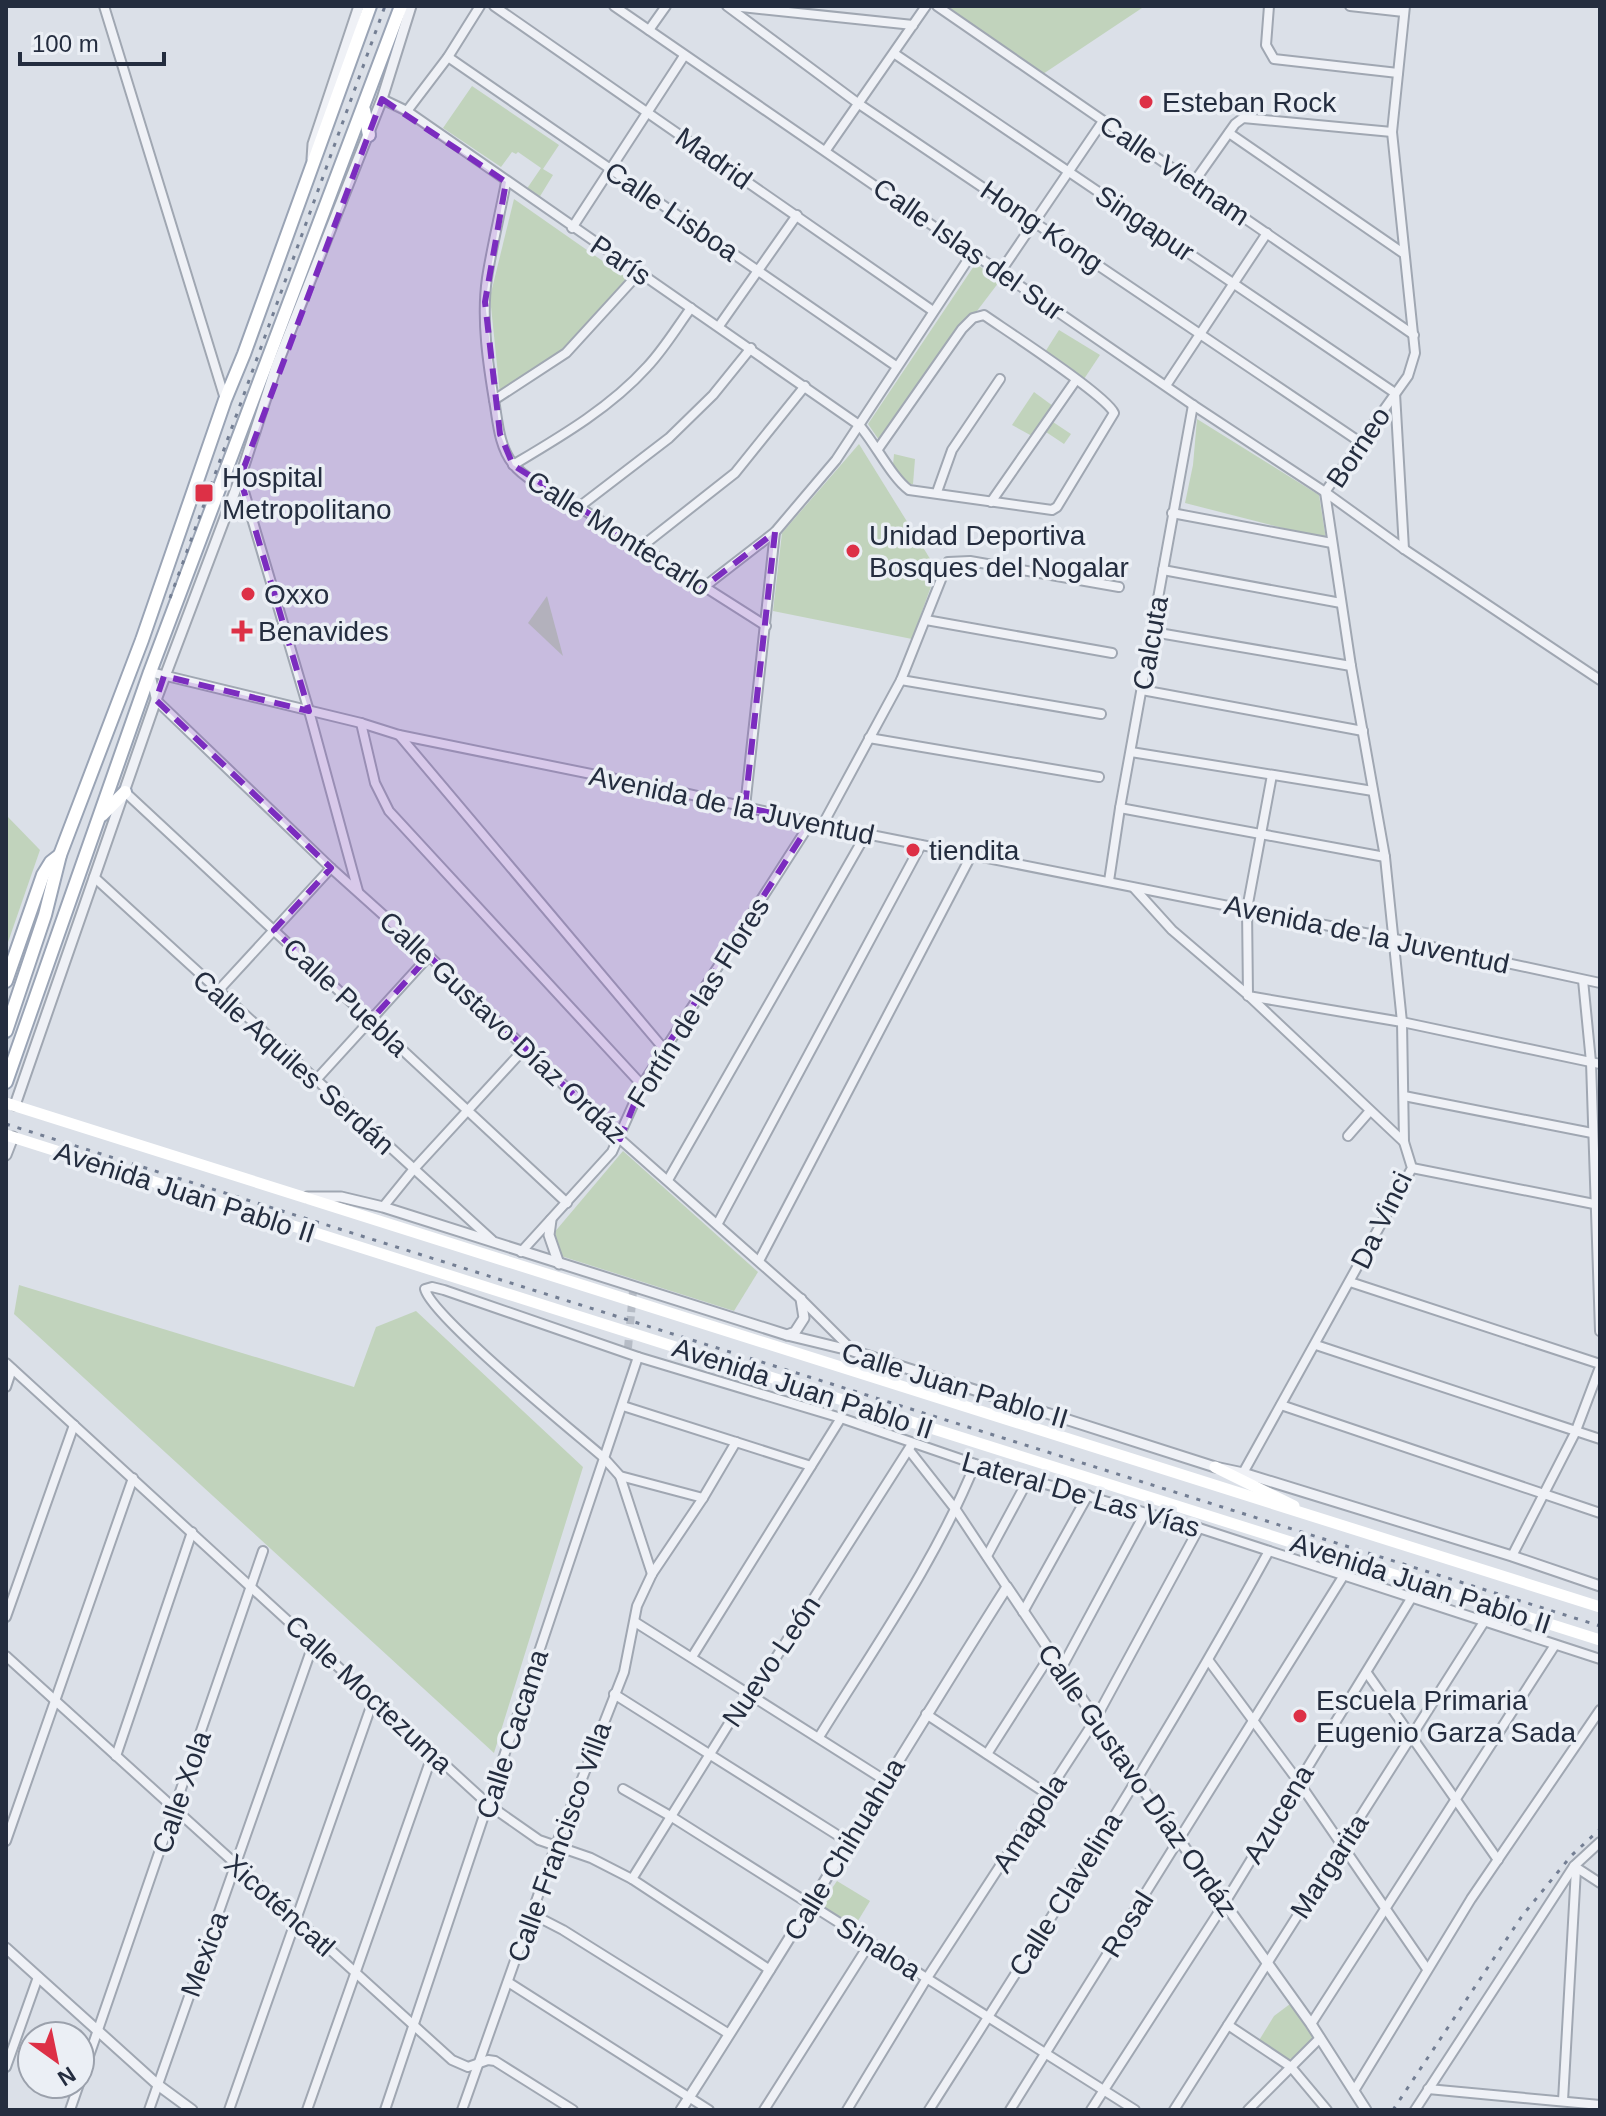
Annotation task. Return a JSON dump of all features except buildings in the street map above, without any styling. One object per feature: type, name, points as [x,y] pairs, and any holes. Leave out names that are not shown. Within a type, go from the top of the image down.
[{"type":"main road","points":[[6,1031],[45,915],[60,855],[142,640],[225,400],[370,6]]},
{"type":"main road","points":[[6,1084],[150,672],[401,6]]},
{"type":"main road","points":[[364,109],[369,135]]},
{"type":"main road","points":[[343,162],[359,158]]},
{"type":"main road","points":[[100,817],[125,792]]},
{"type":"main road","points":[[6,981],[43,875],[60,855]]},
{"type":"main road","name":"Avenida Juan Pablo II","points":[[10,1104],[1315,1518],[1586,1603],[1600,1604]]},
{"type":"main road","name":"Avenida Juan Pablo II","points":[[10,1136],[1600,1640]]},
{"type":"main road","points":[[1215,1467],[1315,1518]]},
{"type":"street","points":[[104,6],[225,400]]},
{"type":"street","points":[[312,161],[313,144],[359,6]]},
{"type":"street","points":[[10,1104],[24,1081],[164,676],[240,478],[276,367],[369,135],[411,6]]},
{"type":"street","points":[[407,111],[448,57],[480,6]]},
{"type":"street","name":"Madrid","points":[[494,6],[933,311]]},
{"type":"street","name":"Calle Islas del Sur","points":[[614,6],[1167,384],[1193,405],[1600,680]]},
{"type":"street","points":[[649,30],[666,6]]},
{"type":"street","points":[[729,6],[913,25]]},
{"type":"street","name":"Hong Kong","points":[[729,6],[859,104],[1360,442]]},
{"type":"street","points":[[826,150],[926,6]]},
{"type":"street","name":"Calle Vietnam","points":[[937,6],[1414,335]]},
{"type":"street","points":[[1269,6],[1266,45],[1271,55],[1281,61],[1398,73]]},
{"type":"street","points":[[1350,6],[1405,9]]},
{"type":"street","name":"Borneo","points":[[1395,939],[1385,857],[1351,666],[1325,492],[1413,366],[1414,335],[1392,132],[1405,9]]},
{"type":"street","name":"Singapur","points":[[895,54],[1395,393]]},
{"type":"street","points":[[572,228],[684,56]]},
{"type":"street","name":"Calle Lisboa","points":[[448,57],[896,366]]},
{"type":"street","name":"París","points":[[382,99],[407,111],[859,425],[904,487],[1042,510],[1057,507],[1113,417],[1109,405],[1076,380]]},
{"type":"street","points":[[1194,182],[1239,121],[1249,118],[1392,132]]},
{"type":"street","points":[[1001,271],[1103,121]]},
{"type":"street","points":[[1229,133],[1403,253]]},
{"type":"street","name":"Calle Montecarlo","points":[[506,182],[485,302],[494,400],[500,434],[513,465],[547,490],[579,507],[766,626]]},
{"type":"street","points":[[719,326],[797,215]]},
{"type":"street","points":[[1167,384],[1267,233]]},
{"type":"street","points":[[704,587],[775,532],[836,460],[973,252]]},
{"type":"street","points":[[494,400],[566,353],[640,272]]},
{"type":"street","points":[[513,465],[610,402],[649,366],[691,308]]},
{"type":"street","points":[[878,449],[962,329],[984,315],[1076,380],[991,502]]},
{"type":"street","points":[[579,507],[669,438],[713,395],[751,348]]},
{"type":"street","points":[[937,492],[952,450],[1000,379]]},
{"type":"street","points":[[641,547],[735,473],[805,386]]},
{"type":"street","points":[[1395,393],[1404,549]]},
{"type":"street","name":"Calcuta","points":[[1109,881],[1193,405]]},
{"type":"street","points":[[240,478],[358,891]]},
{"type":"street","points":[[1172,513],[1332,543]]},
{"type":"street","points":[[745,807],[775,532]]},
{"type":"street","points":[[823,824],[901,680],[948,562],[970,561],[1119,587]]},
{"type":"street","points":[[1163,570],[1341,603]]},
{"type":"street","points":[[926,620],[1112,653]]},
{"type":"street","points":[[1153,632],[1351,666]]},
{"type":"street","points":[[150,672],[156,700]]},
{"type":"street","name":"Avenida de la Juventud","points":[[150,672],[399,735],[866,834],[1600,983]]},
{"type":"street","points":[[901,680],[1101,714]]},
{"type":"street","points":[[1142,690],[1363,731]]},
{"type":"street","name":"Calle Gustavo Díaz Ordáz","points":[[156,700],[620,1139],[718,1223],[853,1351]]},
{"type":"street","points":[[361,723],[375,783],[397,821],[642,1085]]},
{"type":"street","points":[[399,735],[664,1049]]},
{"type":"street","points":[[869,738],[1099,777]]},
{"type":"street","points":[[1131,752],[1373,791]]},
{"type":"street","points":[[1248,995],[1247,909],[1272,775]]},
{"type":"street","name":"Calle Puebla","points":[[125,792],[567,1203]]},
{"type":"street","points":[[1120,808],[1385,857]]},
{"type":"street","name":"Fortín de las Flores","points":[[521,1252],[612,1152],[642,1085],[811,822]]},
{"type":"street","points":[[668,1180],[866,834]]},
{"type":"street","points":[[718,1223],[921,845]]},
{"type":"street","points":[[759,1261],[972,854]]},
{"type":"street","points":[[217,992],[331,868]]},
{"type":"street","name":"Calle Aquiles Serdán","points":[[94,877],[496,1244]]},
{"type":"street","points":[[1133,886],[1172,930],[1248,995],[1404,1142]]},
{"type":"street","name":"Da Vinci","points":[[1243,1473],[1412,1168],[1404,1142],[1402,1022],[1395,939]]},
{"type":"street","points":[[315,1081],[429,956]]},
{"type":"street","points":[[1583,980],[1595,1063],[1592,1133],[1600,1331]]},
{"type":"street","points":[[1248,995],[1402,1022],[1595,1063]]},
{"type":"street","points":[[383,1207],[525,1048]]},
{"type":"street","points":[[6,1084],[24,1081]]},
{"type":"street","points":[[1404,1096],[1592,1133]]},
{"type":"street","points":[[1348,1136],[1369,1112]]},
{"type":"street","points":[[6,1155],[10,1136]]},
{"type":"street","points":[[1412,1168],[1594,1204]]},
{"type":"street","name":"Calle Juan Pablo II","points":[[307,1197],[341,1197],[383,1207],[633,1289],[787,1335],[853,1351],[1600,1586]]},
{"type":"street","points":[[551,1220],[549,1235],[559,1264]]},
{"type":"street","points":[[1350,1282],[1600,1366],[1575,1433],[1512,1556]]},
{"type":"street","name":"Lateral De Las Vías","points":[[603,1457],[464,1336],[431,1303],[425,1289],[444,1290],[628,1350],[638,1357],[841,1418],[911,1447],[1199,1528],[1600,1659]]},
{"type":"street","points":[[787,1335],[795,1332],[804,1318],[801,1299]]},
{"type":"street","points":[[1316,1345],[1600,1439]]},
{"type":"street","name":"Calle Cacama","points":[[385,2110],[638,1357]]},
{"type":"street","points":[[6,1387],[9,1366]]},
{"type":"street","name":"Calle Moctezuma","points":[[9,1366],[489,1805],[539,1840],[591,1858],[632,1879],[770,1970]]},
{"type":"street","points":[[1281,1405],[1600,1513]]},
{"type":"street","points":[[623,1406],[811,1466]]},
{"type":"street","points":[[692,1657],[841,1418]]},
{"type":"street","points":[[6,1617],[74,1425]]},
{"type":"street","name":"Calle Francisco Villa","points":[[462,2110],[556,1845],[624,1672],[637,1606],[652,1574],[736,1442]]},
{"type":"street","name":"Calle Gustavo Díaz Ordáz","points":[[911,1447],[1137,1781],[1311,2024],[1364,2109]]},
{"type":"street","name":"Nuevo León","points":[[632,1879],[709,1754],[749,1693],[761,1681],[911,1447]]},
{"type":"street","points":[[603,1457],[620,1476],[652,1574]]},
{"type":"street","points":[[819,1737],[933,1553],[956,1510],[975,1464]]},
{"type":"street","points":[[620,1476],[703,1498]]},
{"type":"street","points":[[6,1841],[133,1478]]},
{"type":"street","points":[[987,1556],[1028,1480]]},
{"type":"street","points":[[1023,1612],[1088,1495]]},
{"type":"street","points":[[1061,1669],[1145,1513]]},
{"type":"street","name":"Amapola","points":[[847,2110],[927,1978],[1095,1720],[1199,1528]]},
{"type":"street","points":[[116,1756],[192,1532]]},
{"type":"street","name":"Calle Xola","points":[[96,2035],[263,1551]]},
{"type":"street","name":"Calle Clavelina","points":[[929,2110],[1137,1781],[1209,1661],[1269,1551]]},
{"type":"street","name":"Rosal","points":[[1010,2110],[1344,1575],[1349,1560]]},
{"type":"street","name":"Calle Chihuahua","points":[[681,2110],[1007,1587]]},
{"type":"street","name":"Azucena","points":[[1091,2110],[1224,1904],[1412,1597]]},
{"type":"street","points":[[635,1622],[886,1781]]},
{"type":"street","name":"Margarita","points":[[1174,2110],[1484,1622]]},
{"type":"street","name":"Mexica","points":[[149,2110],[314,1642]]},
{"type":"street","points":[[1311,2024],[1555,1645]]},
{"type":"street","points":[[987,1754],[1051,1654]]},
{"type":"street","name":"Xicoténcatl","points":[[6,1656],[452,2060],[468,2067],[488,2060],[495,2061],[573,2110]]},
{"type":"street","points":[[1209,1661],[1298,1781],[1427,1969]]},
{"type":"street","points":[[1367,1673],[1498,1860]]},
{"type":"street","points":[[614,1694],[850,1843]]},
{"type":"street","points":[[229,2110],[374,1698]]},
{"type":"street","points":[[1354,2091],[1427,1969],[1600,1710]]},
{"type":"street","points":[[926,1714],[1047,1794]]},
{"type":"street","points":[[307,2110],[433,1753]]},
{"type":"street","name":"Sinaloa","points":[[623,1789],[1135,2110]]},
{"type":"street","points":[[1415,2110],[1575,1868],[1600,1842]]},
{"type":"street","points":[[1575,1868],[1600,1883]]},
{"type":"street","points":[[1563,2101],[1575,1868]]},
{"type":"street","points":[[532,1914],[563,1930],[729,2034]]},
{"type":"street","points":[[764,2110],[870,1943]]},
{"type":"street","points":[[6,1948],[97,2032],[192,2110]]},
{"type":"street","points":[[6,2067],[38,1977]]},
{"type":"street","points":[[508,1982],[709,2110]]},
{"type":"street","points":[[1228,2025],[1291,2067],[1327,2110]]},
{"type":"street","points":[[1248,2110],[1320,2038]]},
{"type":"street","points":[[1428,2089],[1563,2101],[1583,2107],[1600,2105]]},
{"type":"highlighted area","points":[[382,99],[506,182],[485,302],[500,434],[513,465],[704,587],[775,532],[745,807],[811,822],[642,1085],[620,1139],[429,956],[371,1020],[274,930],[331,868],[156,700],[164,676],[309,711],[240,478]]},
{"type":"green space","points":[[945,6],[1145,6],[1043,74]]},
{"type":"green space","points":[[472,86],[559,145],[543,169],[553,175],[539,198],[526,190],[541,168],[518,152],[512,152],[501,167],[443,128]]},
{"type":"green space","points":[[514,199],[627,278],[574,341],[500,394],[490,297]]},
{"type":"green space","points":[[976,263],[999,282],[879,440],[868,424]]},
{"type":"green space","points":[[1059,330],[1100,355],[1084,379],[1045,352]]},
{"type":"green space","points":[[1034,392],[1053,406],[1032,436],[1012,425]]},
{"type":"green space","points":[[1197,419],[1319,495],[1326,539],[1185,503],[1193,465]]},
{"type":"green space","points":[[1053,422],[1071,434],[1064,444],[1046,432]]},
{"type":"green space","name":"Unidad Deportiva Bosques del Nogalar","points":[[859,444],[937,570],[912,639],[773,611],[782,533]]},
{"type":"green space","points":[[894,454],[915,459],[913,484],[905,484],[893,465]]},
{"type":"green space","points":[[547,596],[563,656],[528,623]]},
{"type":"green space","points":[[6,815],[40,850],[6,948]]},
{"type":"green space","points":[[623,1151],[758,1272],[734,1311],[561,1256],[553,1234]]},
{"type":"green space","points":[[19,1285],[354,1387],[376,1327],[416,1311],[583,1467],[494,1753],[14,1314]]},
{"type":"green space","points":[[837,1881],[870,1901],[853,1929],[823,1910],[822,1903]]},
{"type":"green space","points":[[1290,2004],[1313,2036],[1302,2053],[1288,2060],[1258,2042],[1274,2016]]},
{"type":"tunnel","points":[[628,1348],[633,1291]]},
{"type":"railway","points":[[170,598],[385,6]]},
{"type":"railway","points":[[6,1124],[1600,1626]]},
{"type":"railway","points":[[1393,2110],[1522,1916],[1571,1856],[1600,1829]]},
{"type":"place","name":"Esteban Rock","points":[[1146,102]]},
{"type":"place","name":"Hospital Metropolitano","points":[[204,493]]},
{"type":"place","name":"Unidad Deportiva Bosques del Nogalar","points":[[853,551]]},
{"type":"place","name":"Oxxo","points":[[248,594]]},
{"type":"place","name":"Benavides","points":[[242,631]]},
{"type":"place","name":"tiendita","points":[[913,850]]},
{"type":"place","name":"Escuela Primaria Eugenio Garza Sada","points":[[1300,1716]]}]
